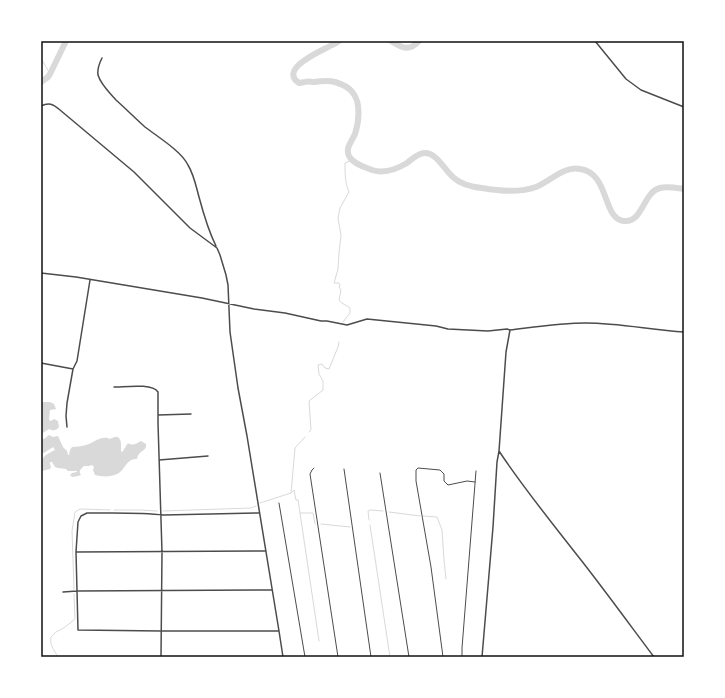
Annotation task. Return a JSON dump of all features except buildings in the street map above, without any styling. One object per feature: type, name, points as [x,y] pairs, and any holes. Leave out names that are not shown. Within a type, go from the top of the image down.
[{"type":"street","points":[[595,41],[626,79],[641,90],[684,107]]},
{"type":"street","points":[[102,58],[98,64],[99,76],[102,83],[131,114],[169,145],[185,160],[188,165],[220,255],[228,285],[230,332],[238,388],[260,513],[282,657]]},
{"type":"street","points":[[41,106],[49,103],[53,104],[134,172],[190,228],[217,248]]},
{"type":"street","points":[[41,273],[202,298],[343,325],[350,325],[367,319],[436,326],[448,329],[488,331],[586,323],[684,332]]},
{"type":"street","points":[[67,427],[67,403],[73,369],[78,360],[90,280]]},
{"type":"street","points":[[482,657],[506,352],[510,330]]},
{"type":"street","points":[[41,363],[73,369]]},
{"type":"street","points":[[114,387],[135,386],[152,388],[158,390],[159,394],[158,415],[162,552],[161,657]]},
{"type":"street","points":[[158,415],[191,414]]},
{"type":"street","points":[[499,451],[528,492],[583,562],[654,657]]},
{"type":"street","points":[[159,460],[208,456]]},
{"type":"street","points":[[260,513],[87,513],[81,516],[78,522],[76,552],[78,630],[161,632],[279,631]]},
{"type":"street","points":[[76,552],[266,551]]},
{"type":"street","points":[[62,592],[272,590]]},
{"type":"lane","points":[[314,468],[310,474],[338,657]]},
{"type":"lane","points":[[443,657],[431,567],[416,481],[416,470],[418,468],[440,470],[444,474],[444,481],[448,485],[475,482]]},
{"type":"lane","points":[[344,469],[371,657]]},
{"type":"lane","points":[[462,657],[476,471]]},
{"type":"lane","points":[[380,473],[408,657]]},
{"type":"lane","points":[[279,502],[305,657]]},
{"type":"shaded area","points":[[41,402],[50,402],[54,404],[56,409],[50,410],[49,420],[51,421],[54,419],[58,421],[59,427],[54,430],[49,429],[41,434]]},
{"type":"shaded area","points":[[49,435],[53,437],[58,436],[68,455],[72,447],[87,445],[103,438],[109,439],[118,437],[121,442],[122,452],[128,443],[134,444],[141,441],[146,444],[146,446],[145,449],[139,454],[137,459],[130,460],[117,474],[112,476],[95,475],[93,470],[94,467],[92,465],[84,466],[80,471],[81,475],[72,477],[70,475],[77,471],[68,471],[66,469],[55,467],[52,462],[50,462],[50,469],[41,470],[42,460],[44,457],[55,450],[53,447],[44,453],[41,452],[41,439],[44,439]]},
{"type":"waterway","points":[[41,82],[50,74],[66,41]]},
{"type":"waterway","points":[[339,41],[303,61],[297,66],[294,72],[294,78],[299,83],[332,81],[347,87],[351,91],[356,97],[358,107],[358,124],[355,134],[348,147],[348,153],[353,161],[372,170],[381,171],[395,169],[418,155],[425,153],[437,159],[454,178],[464,184],[478,188],[509,191],[530,189],[563,172],[580,169],[590,172],[596,179],[612,213],[617,218],[624,221],[635,217],[654,191],[666,187],[684,189]]},
{"type":"waterway","points":[[391,41],[405,48],[412,47],[419,41]]},
{"type":"waterway","points":[[41,58],[50,74]]},
{"type":"waterway","points":[[343,322],[350,313],[350,308],[341,303],[339,300],[341,290],[339,287],[340,285],[339,283],[334,283],[338,269],[341,235],[338,218],[340,208],[349,192],[345,175],[345,163],[352,160]]},
{"type":"waterway","points":[[309,432],[311,430],[309,401],[323,390],[323,381],[319,374],[318,365],[322,364],[325,368],[329,369],[339,342]]},
{"type":"waterway","points":[[260,503],[291,493],[295,448],[305,437]]},
{"type":"waterway","points":[[291,493],[294,490],[296,500],[298,500],[300,513],[313,513],[315,524]]},
{"type":"waterway","points":[[163,511],[251,508],[256,506]]},
{"type":"waterway","points":[[74,589],[72,531],[75,512],[81,509],[110,510]]},
{"type":"waterway","points":[[114,510],[157,511]]},
{"type":"waterway","points":[[369,520],[368,511],[383,511]]},
{"type":"waterway","points":[[389,512],[420,516]]},
{"type":"waterway","points":[[300,513],[319,641]]},
{"type":"waterway","points":[[423,516],[437,517],[442,530],[446,579]]},
{"type":"waterway","points":[[321,524],[350,527]]},
{"type":"waterway","points":[[370,525],[390,657]]},
{"type":"waterway","points":[[58,657],[52,645],[51,639],[56,632],[64,628],[75,619],[74,594]]}]
